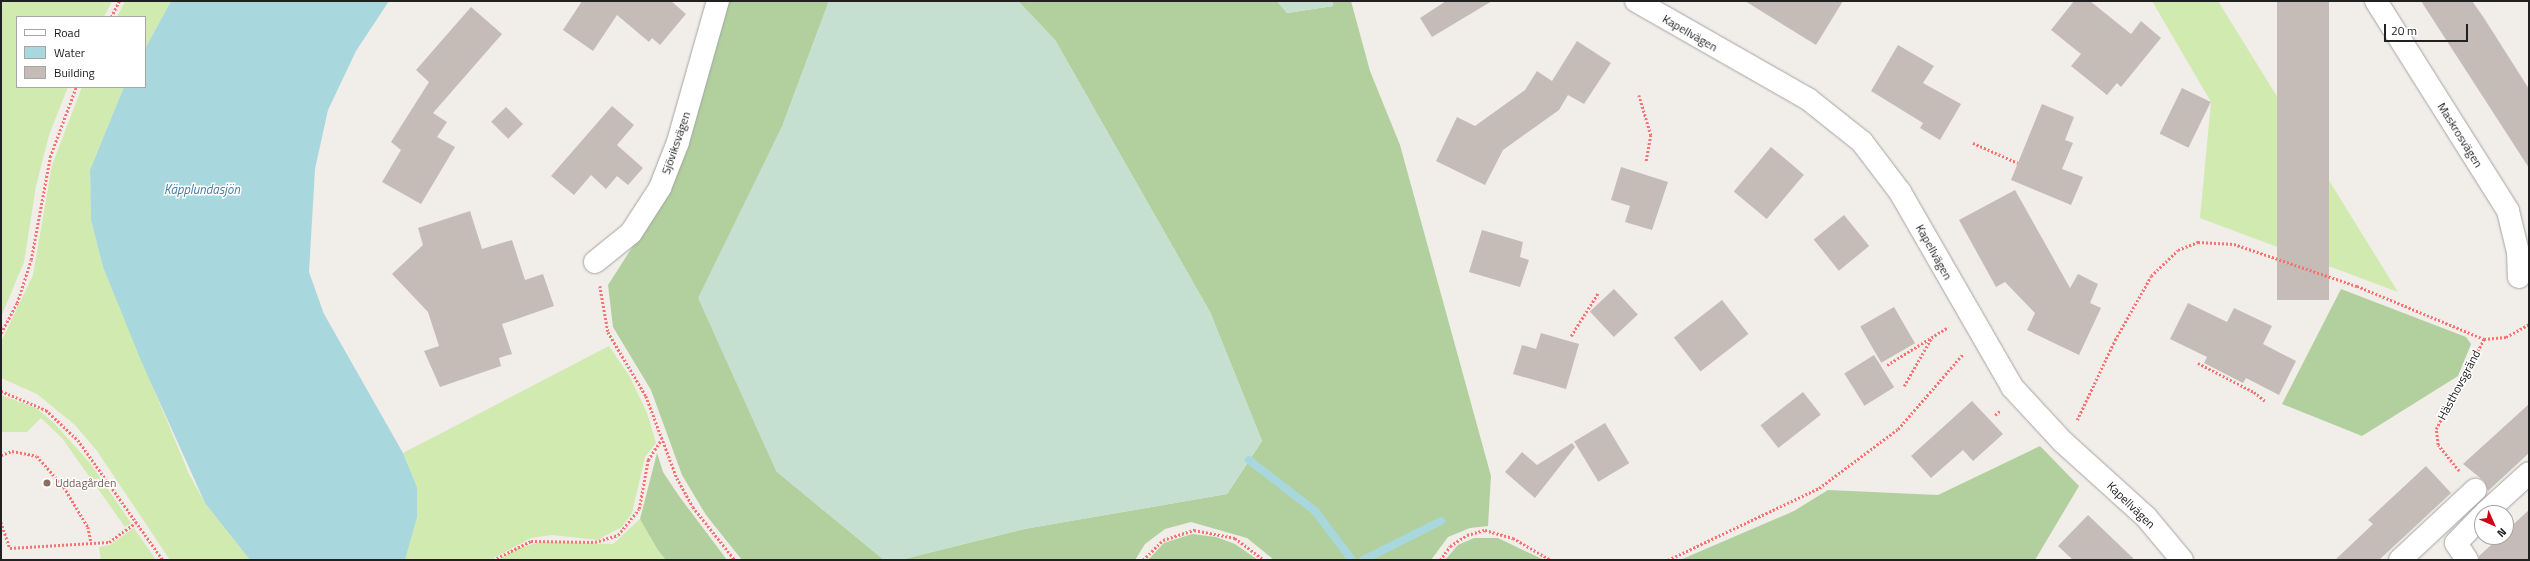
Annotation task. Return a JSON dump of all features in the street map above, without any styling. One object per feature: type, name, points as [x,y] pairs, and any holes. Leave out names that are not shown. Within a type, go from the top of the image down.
[{"type":"street","name":"Sjöviksvägen","points":[[595,262],[631,233],[660,188],[678,142],[718,1]]},
{"type":"street","name":"Kapellvägen","points":[[1636,1],[1808,99],[1862,142],[1900,192],[1968,314],[2012,387],[2063,442],[2146,517],[2182,560]]},
{"type":"street","name":"Maskrosvägen","points":[[2376,1],[2508,211],[2518,252],[2520,277]]},
{"type":"street","points":[[2494,505],[2529,473]]},
{"type":"street","points":[[2400,560],[2475,490]]},
{"type":"street","points":[[2431,532],[2461,552],[2474,530]]},
{"type":"path","points":[[111,16],[119,1]]},
{"type":"path","points":[[1,333],[17,303],[31,260],[50,157],[76,88]]},
{"type":"path","points":[[1639,95],[1651,135],[1646,162]]},
{"type":"path","points":[[1973,143],[2018,163]]},
{"type":"path","points":[[2063,442],[2074,429],[2115,340],[2151,276],[2178,250],[2198,242],[2234,244],[2357,286],[2484,339],[2506,337],[2529,324]]},
{"type":"path","points":[[595,262],[608,332],[646,396],[662,439],[693,507],[735,560]]},
{"type":"path","points":[[1571,336],[1598,293]]},
{"type":"path","points":[[1887,365],[1968,314]]},
{"type":"path","points":[[1904,386],[1932,337]]},
{"type":"path","name":"Hästhovsgränd","points":[[2475,490],[2438,445],[2436,430],[2484,339]]},
{"type":"path","points":[[1668,560],[1819,488],[1898,429],[1968,348]]},
{"type":"path","points":[[2198,363],[2254,392],[2265,401]]},
{"type":"path","points":[[1,391],[46,410],[63,424],[93,458],[163,560]]},
{"type":"path","points":[[493,560],[531,541],[595,542],[618,535],[639,509],[648,460],[662,439]]},
{"type":"path","points":[[1,455],[12,451],[37,456],[64,487],[88,527],[91,541]]},
{"type":"path","points":[[1,522],[10,548],[91,541],[109,542],[137,522]]},
{"type":"path","points":[[1143,560],[1163,540],[1194,530],[1235,538],[1264,560]]},
{"type":"path","points":[[1440,560],[1450,546],[1467,535],[1485,530],[1513,538],[1550,560]]},
{"type":"green space","points":[[1,1],[112,1],[104,16],[16,16],[16,88],[68,88],[49,135],[36,186],[24,262],[1,317]]},
{"type":"green space","points":[[125,1],[171,1],[146,47],[146,16],[118,16]]},
{"type":"green space","points":[[726,1],[829,1],[783,124],[776,471],[884,560],[742,560],[706,515],[682,475],[651,390],[613,327],[608,285],[651,218]]},
{"type":"green space","points":[[829,1],[1018,1],[1055,40],[1210,312],[1262,441],[1227,494],[1024,529],[900,560],[884,560],[776,471],[698,298],[783,124]]},
{"type":"green space","points":[[1018,1],[1277,1],[1287,13],[1333,6],[1332,1],[1351,1],[1370,71],[1400,145],[1491,476],[1488,526],[1470,528],[1448,537],[1431,560],[1274,560],[1247,538],[1191,522],[1165,529],[1145,544],[1135,560],[900,560],[1024,529],[1227,494],[1262,441],[1210,312],[1055,40]]},
{"type":"green space","points":[[1277,1],[1332,1],[1333,6],[1287,13]]},
{"type":"green space","points":[[2152,1],[2218,1],[2398,292],[2200,218],[2211,102]]},
{"type":"green space","points":[[82,88],[124,88],[90,170],[91,220],[103,267],[189,474],[205,503],[250,560],[170,560],[97,451],[75,425],[37,394],[1,378],[1,342],[33,275],[52,165]]},
{"type":"green space","points":[[2341,289],[2466,337],[2471,344],[2458,376],[2362,436],[2282,404]]},
{"type":"green space","points":[[609,346],[630,377],[647,413],[656,443],[645,457],[632,513],[622,527],[597,540],[552,535],[531,538],[490,560],[405,560],[416,517],[417,487],[403,453]]},
{"type":"green space","points":[[1,395],[36,408],[54,423],[90,463],[131,523],[125,527],[62,438],[41,418],[27,432],[1,432]]},
{"type":"green space","points":[[2040,446],[2079,486],[2035,560],[1680,560],[1794,511],[1828,490],[1938,495]]},
{"type":"green space","points":[[657,453],[663,472],[727,560],[666,560],[658,550],[640,519]]},
{"type":"green space","points":[[640,519],[666,560],[498,560],[517,548],[541,542],[613,544]]},
{"type":"green space","points":[[134,528],[156,560],[101,560],[99,547],[110,545]]},
{"type":"green space","points":[[1192,534],[1216,537],[1235,544],[1258,560],[1148,560],[1164,543]]},
{"type":"green space","points":[[1474,538],[1498,538],[1544,560],[1445,560],[1458,545]]},
{"type":"water","name":"Käpplundasjön","points":[[171,1],[389,1],[356,51],[328,110],[315,169],[309,272],[324,314],[403,453],[417,487],[417,517],[405,560],[250,560],[205,503],[142,363],[103,267],[91,220],[90,170],[124,88],[146,88],[146,47]]},
{"type":"building","points":[[582,1],[671,1],[686,14],[660,45],[652,38],[649,42],[617,15],[593,51],[563,30]]},
{"type":"building","points":[[1446,1],[1492,1],[1432,37],[1420,18]]},
{"type":"building","points":[[1745,1],[1843,1],[1816,45]]},
{"type":"building","points":[[2074,1],[2090,1],[2131,34],[2141,21],[2161,38],[2121,87],[2117,83],[2107,95],[2071,66],[2081,54],[2051,30]]},
{"type":"building","points":[[2277,1],[2329,1],[2329,300],[2277,300]]},
{"type":"building","points":[[2421,1],[2472,1],[2484,18],[2529,89],[2529,168]]},
{"type":"building","points":[[471,7],[502,34],[433,113],[447,122],[437,137],[455,147],[421,204],[382,182],[401,150],[391,142],[429,82],[416,70]]},
{"type":"building","points":[[1577,41],[1611,63],[1584,104],[1568,95],[1559,110],[1503,150],[1485,185],[1436,161],[1457,117],[1475,126],[1525,90],[1537,71],[1552,81]]},
{"type":"building","points":[[1898,45],[1934,66],[1923,83],[1961,104],[1940,140],[1920,128],[1923,123],[1871,91]]},
{"type":"building","points":[[2182,88],[2211,102],[2188,148],[2160,134]]},
{"type":"building","points":[[2042,104],[2074,117],[2065,140],[2073,143],[2062,169],[2083,177],[2071,205],[2011,180]]},
{"type":"building","points":[[612,106],[634,125],[617,145],[643,168],[628,185],[617,176],[606,189],[591,175],[574,195],[551,176]]},
{"type":"building","points":[[506,107],[523,124],[508,139],[491,122]]},
{"type":"building","points":[[1771,147],[1804,175],[1767,219],[1734,191]]},
{"type":"building","points":[[1621,167],[1668,182],[1652,230],[1625,222],[1630,206],[1611,200]]},
{"type":"building","points":[[2015,190],[2070,288],[2078,274],[2098,284],[2090,303],[2101,308],[2079,355],[2027,330],[2035,313],[2005,282],[1996,287],[1959,220]]},
{"type":"building","points":[[470,211],[482,249],[512,240],[525,280],[543,274],[554,306],[502,324],[512,354],[499,358],[501,366],[440,387],[424,351],[439,346],[428,312],[392,274],[423,245],[418,228]]},
{"type":"building","points":[[1844,215],[1869,246],[1839,271],[1814,240]]},
{"type":"building","points":[[1482,230],[1523,242],[1520,257],[1529,260],[1520,287],[1469,272]]},
{"type":"building","points":[[1614,289],[1638,315],[1614,337],[1590,312]]},
{"type":"building","points":[[1722,300],[1748,334],[1700,371],[1674,338]]},
{"type":"building","points":[[2188,303],[2227,322],[2234,308],[2272,326],[2263,344],[2296,361],[2279,395],[2246,378],[2243,383],[2204,363],[2207,357],[2170,339]]},
{"type":"building","points":[[1894,307],[1915,343],[1881,363],[1860,326]]},
{"type":"building","points":[[1541,333],[1579,344],[1566,389],[1513,374],[1522,345],[1536,349]]},
{"type":"building","points":[[1874,355],[1894,387],[1864,406],[1844,374]]},
{"type":"building","points":[[1803,392],[1821,415],[1778,448],[1760,425]]},
{"type":"building","points":[[1972,401],[2003,434],[1973,461],[1963,450],[1931,478],[1911,456]]},
{"type":"building","points":[[2529,404],[2529,453],[2488,491],[2484,481],[2463,464]]},
{"type":"building","points":[[1605,423],[1629,463],[1598,482],[1574,442]]},
{"type":"building","points":[[1572,443],[1575,447],[1535,498],[1505,472],[1522,452],[1537,465]]},
{"type":"building","points":[[2426,466],[2451,493],[2379,560],[2335,560],[2373,524],[2368,520]]},
{"type":"building","points":[[2529,510],[2529,560],[2479,560],[2479,556],[2491,545],[2514,545],[2514,524]]},
{"type":"building","points":[[2088,515],[2135,560],[2073,560],[2058,546]]},
{"type":"waterway","points":[[1249,460],[1315,511],[1352,560]]},
{"type":"waterway","points":[[1363,560],[1441,521]]},
{"type":"place","name":"Uddagården","points":[[47,483]]}]
